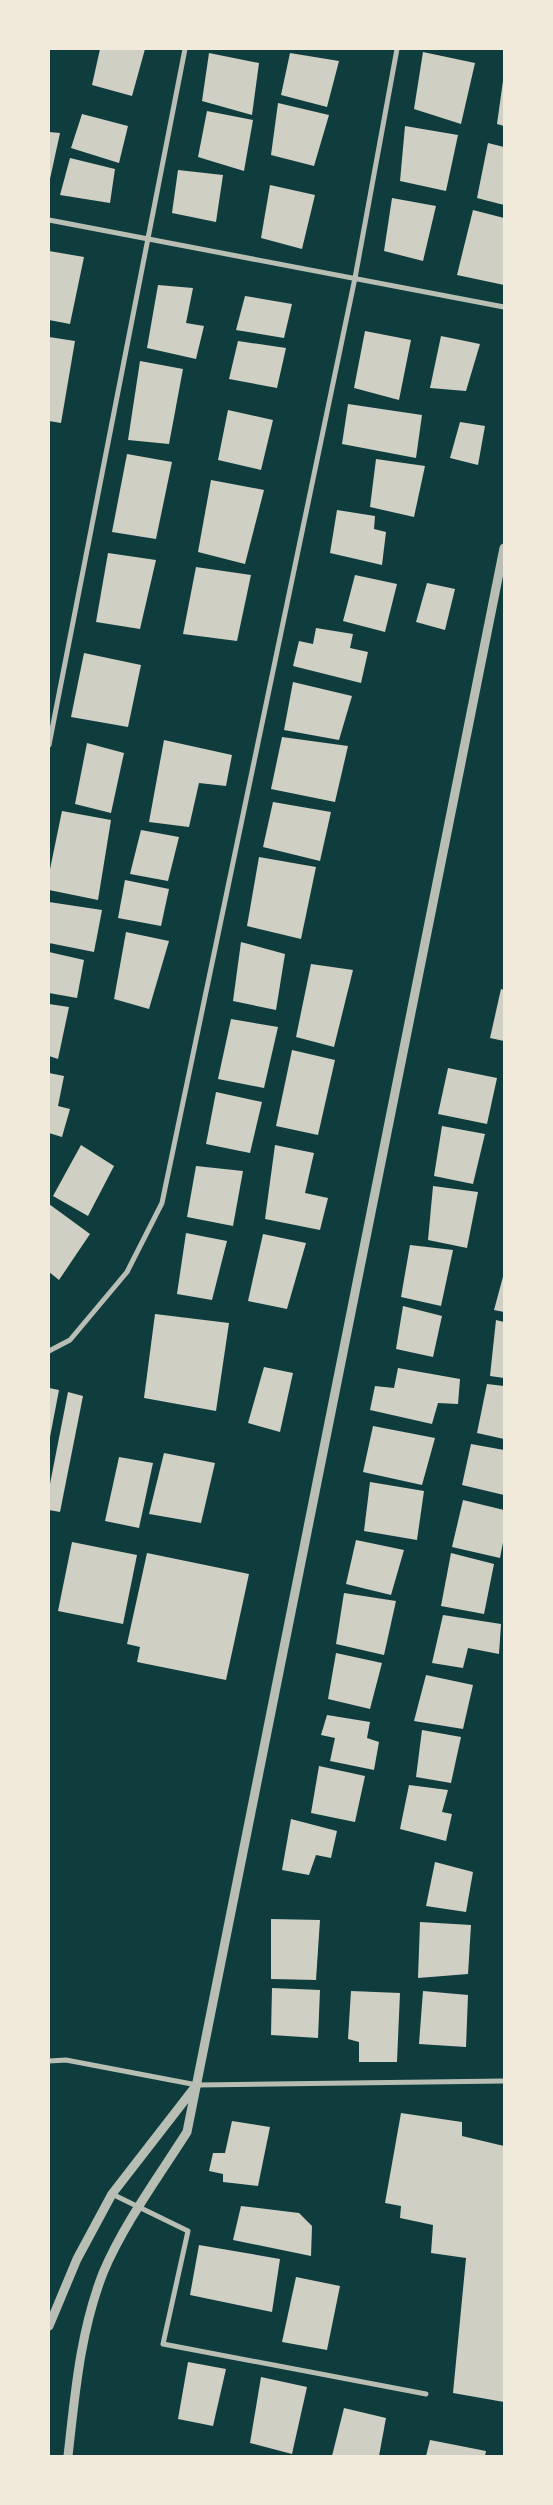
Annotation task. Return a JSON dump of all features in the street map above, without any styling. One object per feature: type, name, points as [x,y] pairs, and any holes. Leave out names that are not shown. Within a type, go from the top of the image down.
[{"type":"street","points":[[49,745],[185,49]]},
{"type":"street","points":[[49,1351],[70,1340],[127,1272],[162,1203],[355,278],[397,49]]},
{"type":"street","points":[[49,220],[504,307]]},
{"type":"street","points":[[68,2456],[80,2352],[89,2316],[104,2272],[139,2206],[187,2132],[504,548]]},
{"type":"street","points":[[49,2061],[66,2060],[197,2085],[504,2081]]},
{"type":"street","points":[[49,2326],[77,2258],[112,2194],[197,2085]]},
{"type":"street","points":[[112,2194],[188,2231],[163,2344],[426,2394]]},
{"type":"building","points":[[100,49],[145,49],[132,96],[92,85]]},
{"type":"building","points":[[423,52],[475,63],[461,124],[414,109]]},
{"type":"building","points":[[209,53],[259,63],[252,115],[202,101]]},
{"type":"building","points":[[290,53],[339,61],[327,107],[281,95]]},
{"type":"building","points":[[504,81],[504,126],[497,124]]},
{"type":"building","points":[[278,103],[329,115],[314,166],[271,155]]},
{"type":"building","points":[[207,111],[253,120],[244,171],[198,157]]},
{"type":"building","points":[[82,114],[128,126],[119,163],[71,148]]},
{"type":"building","points":[[405,126],[458,135],[446,191],[400,181]]},
{"type":"building","points":[[49,132],[60,133],[50,179],[49,179]]},
{"type":"building","points":[[488,143],[504,147],[504,205],[477,198]]},
{"type":"building","points":[[70,158],[115,169],[110,203],[60,195]]},
{"type":"building","points":[[178,170],[223,175],[216,222],[172,213]]},
{"type":"building","points":[[270,185],[315,195],[302,249],[261,238]]},
{"type":"building","points":[[392,198],[436,206],[423,261],[384,251]]},
{"type":"building","points":[[473,210],[504,218],[504,285],[457,275]]},
{"type":"building","points":[[49,251],[84,257],[70,324],[49,320]]},
{"type":"building","points":[[158,285],[193,288],[186,323],[204,326],[196,359],[147,348]]},
{"type":"building","points":[[245,296],[292,304],[284,338],[236,330]]},
{"type":"building","points":[[365,331],[411,340],[399,400],[354,388]]},
{"type":"building","points":[[441,336],[480,344],[466,391],[430,388]]},
{"type":"building","points":[[49,337],[75,341],[61,423],[49,421]]},
{"type":"building","points":[[238,341],[286,348],[277,388],[229,379]]},
{"type":"building","points":[[140,361],[183,369],[169,444],[128,440]]},
{"type":"building","points":[[348,404],[422,415],[416,458],[342,444]]},
{"type":"building","points":[[228,410],[273,420],[261,470],[218,460]]},
{"type":"building","points":[[460,422],[485,426],[478,465],[450,458]]},
{"type":"building","points":[[127,454],[172,462],[156,539],[112,532]]},
{"type":"building","points":[[376,459],[425,466],[414,517],[370,507]]},
{"type":"building","points":[[211,480],[264,490],[245,564],[198,552]]},
{"type":"building","points":[[337,510],[375,516],[374,529],[386,532],[382,565],[330,553]]},
{"type":"building","points":[[108,553],[156,560],[140,629],[96,622]]},
{"type":"building","points":[[196,567],[251,575],[237,641],[183,634]]},
{"type":"building","points":[[355,575],[397,584],[385,632],[343,621]]},
{"type":"building","points":[[427,583],[455,589],[445,630],[416,622]]},
{"type":"building","points":[[316,628],[353,634],[350,648],[368,652],[361,683],[293,666],[299,641],[313,644]]},
{"type":"building","points":[[84,653],[141,665],[128,727],[71,717]]},
{"type":"building","points":[[293,682],[352,696],[339,740],[284,730]]},
{"type":"building","points":[[282,737],[348,746],[335,802],[271,789]]},
{"type":"building","points":[[164,740],[232,755],[226,786],[199,783],[189,827],[149,822]]},
{"type":"building","points":[[87,743],[124,753],[111,813],[75,804]]},
{"type":"building","points":[[273,802],[331,812],[320,861],[263,847]]},
{"type":"building","points":[[62,811],[111,820],[98,900],[49,890],[49,874]]},
{"type":"building","points":[[141,830],[179,837],[168,881],[130,874]]},
{"type":"building","points":[[259,857],[316,867],[301,939],[247,926]]},
{"type":"building","points":[[125,880],[169,889],[161,926],[118,918]]},
{"type":"building","points":[[49,902],[102,910],[94,952],[49,943]]},
{"type":"building","points":[[126,932],[169,941],[149,1009],[114,999]]},
{"type":"building","points":[[241,942],[285,954],[276,1010],[233,1001]]},
{"type":"building","points":[[49,952],[84,960],[77,998],[49,993]]},
{"type":"building","points":[[311,964],[353,970],[334,1047],[296,1037]]},
{"type":"building","points":[[501,989],[504,990],[504,1041],[490,1038]]},
{"type":"building","points":[[49,1004],[69,1007],[58,1059],[49,1056]]},
{"type":"building","points":[[231,1019],[278,1027],[264,1088],[218,1079]]},
{"type":"building","points":[[292,1050],[335,1060],[318,1135],[276,1126]]},
{"type":"building","points":[[448,1068],[497,1078],[487,1124],[438,1114]]},
{"type":"building","points":[[49,1073],[64,1076],[58,1106],[70,1109],[62,1137],[49,1133]]},
{"type":"building","points":[[216,1092],[262,1102],[250,1153],[206,1144]]},
{"type":"building","points":[[442,1126],[485,1134],[473,1184],[434,1176]]},
{"type":"building","points":[[81,1145],[114,1166],[88,1216],[53,1196]]},
{"type":"building","points":[[275,1145],[314,1153],[305,1193],[328,1198],[320,1230],[265,1219]]},
{"type":"building","points":[[196,1166],[243,1171],[233,1226],[187,1217]]},
{"type":"building","points":[[433,1186],[478,1192],[467,1248],[428,1240]]},
{"type":"building","points":[[49,1204],[90,1234],[59,1280],[49,1272]]},
{"type":"building","points":[[186,1233],[227,1241],[212,1300],[177,1294]]},
{"type":"building","points":[[263,1234],[306,1243],[287,1309],[248,1301]]},
{"type":"building","points":[[410,1245],[453,1250],[441,1306],[401,1297]]},
{"type":"building","points":[[504,1273],[504,1312],[494,1310]]},
{"type":"building","points":[[403,1306],[442,1316],[433,1357],[396,1349]]},
{"type":"building","points":[[155,1314],[229,1323],[216,1411],[144,1398]]},
{"type":"building","points":[[496,1320],[504,1322],[504,1378],[490,1376]]},
{"type":"building","points":[[264,1367],[293,1373],[280,1432],[248,1423]]},
{"type":"building","points":[[398,1368],[460,1379],[458,1404],[438,1403],[432,1424],[370,1410],[375,1386],[394,1388]]},
{"type":"building","points":[[487,1384],[504,1386],[504,1439],[477,1433]]},
{"type":"building","points":[[49,1388],[59,1390],[50,1437],[49,1437]]},
{"type":"building","points":[[68,1392],[83,1396],[60,1512],[49,1510],[49,1489]]},
{"type":"building","points":[[373,1426],[435,1438],[422,1485],[363,1472]]},
{"type":"building","points":[[471,1444],[504,1450],[504,1495],[462,1485]]},
{"type":"building","points":[[164,1453],[215,1463],[201,1523],[149,1514]]},
{"type":"building","points":[[119,1457],[153,1463],[139,1528],[105,1521]]},
{"type":"building","points":[[370,1482],[424,1491],[417,1540],[364,1531]]},
{"type":"building","points":[[463,1500],[504,1510],[504,1537],[500,1558],[452,1547]]},
{"type":"building","points":[[356,1540],[404,1550],[391,1595],[346,1584]]},
{"type":"building","points":[[72,1542],[137,1555],[123,1624],[58,1611]]},
{"type":"building","points":[[147,1553],[249,1574],[226,1680],[137,1662],[140,1647],[127,1644]]},
{"type":"building","points":[[451,1553],[494,1564],[484,1614],[441,1606]]},
{"type":"building","points":[[344,1593],[396,1601],[384,1655],[336,1644]]},
{"type":"building","points":[[443,1615],[501,1624],[499,1654],[468,1648],[463,1668],[432,1663]]},
{"type":"building","points":[[336,1653],[382,1663],[370,1709],[328,1699]]},
{"type":"building","points":[[426,1675],[473,1685],[463,1729],[414,1721]]},
{"type":"building","points":[[327,1715],[370,1722],[367,1738],[379,1742],[374,1770],[330,1761],[335,1738],[321,1735]]},
{"type":"building","points":[[422,1730],[461,1737],[451,1783],[416,1777]]},
{"type":"building","points":[[319,1766],[365,1776],[355,1822],[311,1813]]},
{"type":"building","points":[[409,1785],[448,1790],[442,1812],[452,1814],[446,1841],[400,1829]]},
{"type":"building","points":[[291,1819],[337,1831],[331,1858],[316,1855],[309,1875],[282,1870]]},
{"type":"building","points":[[435,1862],[473,1872],[466,1912],[426,1906]]},
{"type":"building","points":[[271,1919],[320,1920],[316,1980],[271,1979]]},
{"type":"building","points":[[420,1922],[471,1925],[468,1974],[418,1978]]},
{"type":"building","points":[[272,1988],[320,1990],[318,2038],[271,2035]]},
{"type":"building","points":[[351,1991],[400,1993],[397,2062],[359,2062],[359,2042],[348,2039]]},
{"type":"building","points":[[423,1991],[468,1995],[466,2047],[419,2044]]},
{"type":"building","points":[[401,2113],[462,2122],[462,2136],[504,2146],[504,2402],[453,2393],[466,2258],[431,2253],[433,2225],[400,2218],[401,2206],[385,2203]]},
{"type":"building","points":[[232,2121],[270,2127],[258,2186],[223,2182],[223,2174],[209,2171],[213,2153],[225,2153]]},
{"type":"building","points":[[241,2206],[299,2213],[312,2226],[311,2256],[233,2240]]},
{"type":"building","points":[[199,2245],[280,2259],[272,2312],[190,2295]]},
{"type":"building","points":[[296,2277],[340,2286],[327,2350],[282,2342]]},
{"type":"building","points":[[188,2362],[226,2369],[213,2426],[178,2419]]},
{"type":"building","points":[[261,2377],[307,2387],[292,2454],[250,2443]]},
{"type":"building","points":[[344,2408],[386,2418],[379,2456],[332,2456]]},
{"type":"building","points":[[430,2440],[486,2451],[485,2456],[426,2456]]}]
